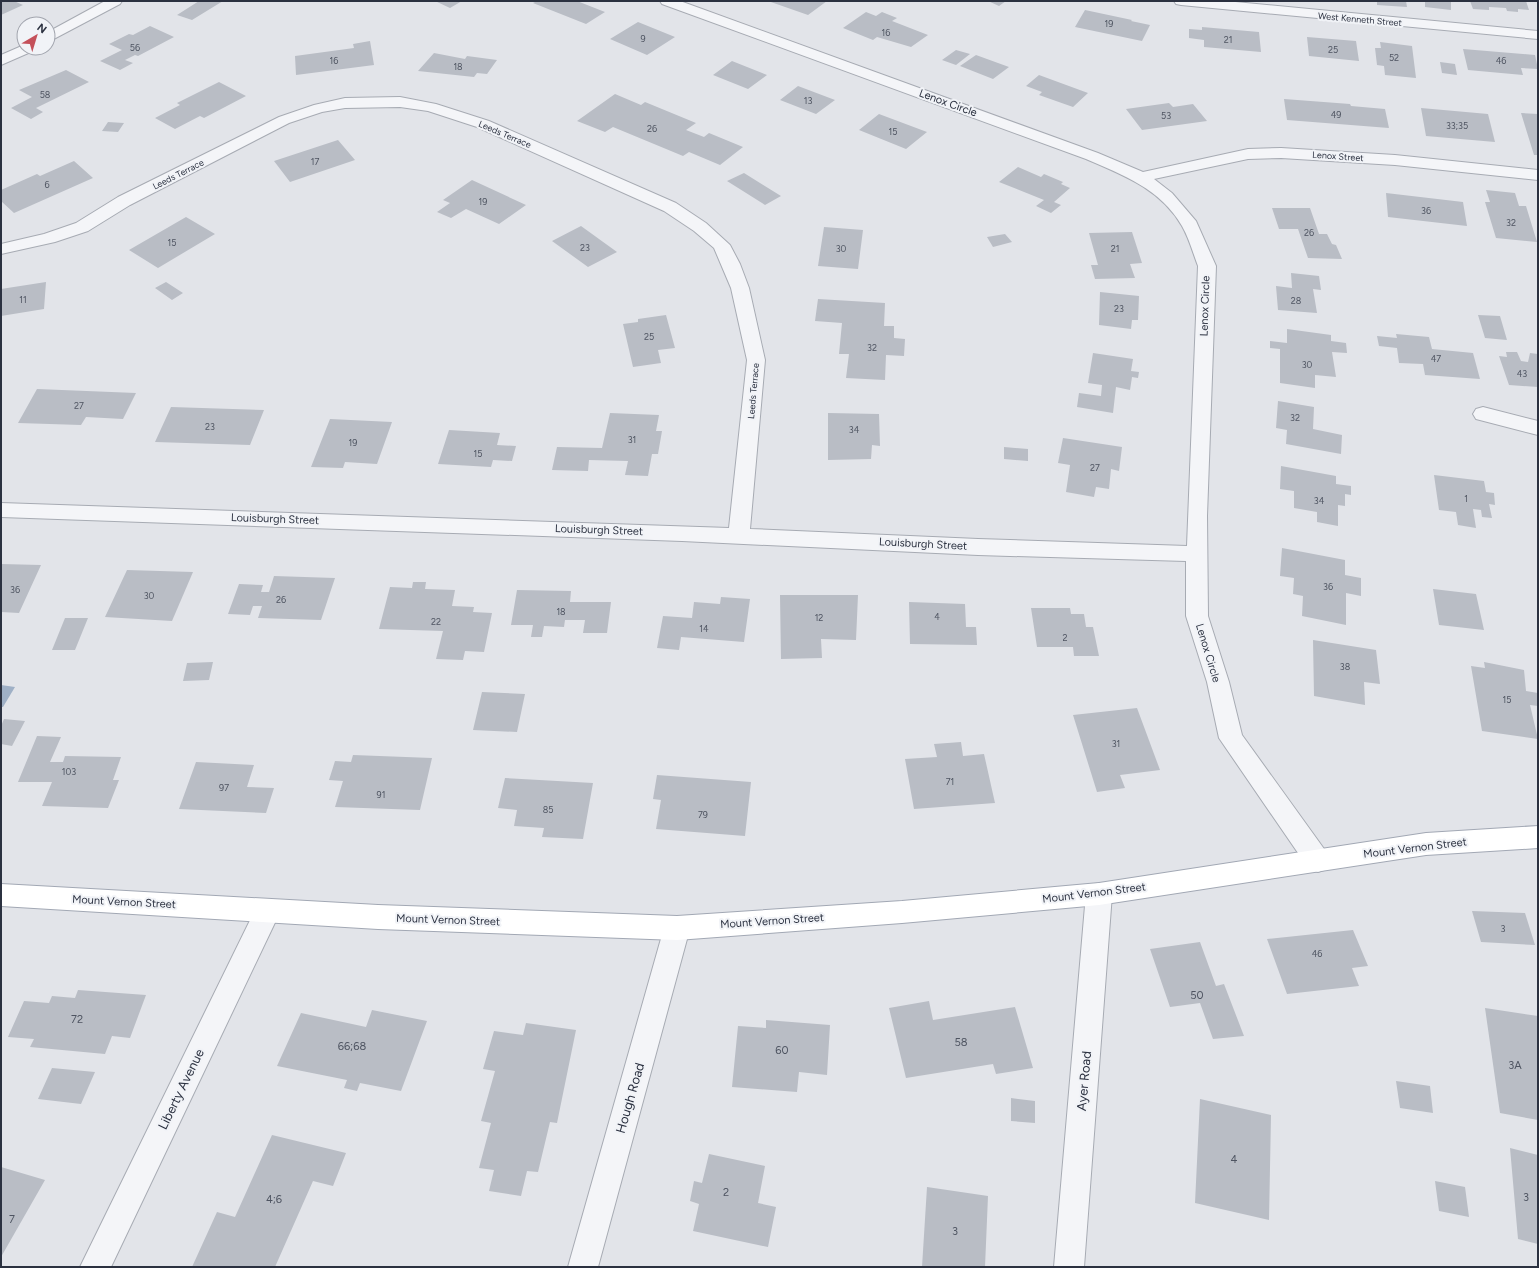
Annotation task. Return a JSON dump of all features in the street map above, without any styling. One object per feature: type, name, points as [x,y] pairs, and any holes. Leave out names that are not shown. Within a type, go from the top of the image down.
[{"type":"main road","name":"Mount Vernon Street","points":[[1,895],[378,917],[677,928],[902,912],[1099,894],[1426,844],[1538,837]]},
{"type":"street","points":[[56,34],[115,1]]},
{"type":"street","name":"Lenox Circle","points":[[667,1],[1092,156],[1141,176],[1166,196],[1190,225],[1206,266],[1197,554],[1197,616],[1218,682],[1231,738],[1318,861]]},
{"type":"street","name":"West Kenneth Street","points":[[1182,1],[1538,35]]},
{"type":"street","points":[[1,61],[16,54]]},
{"type":"street","name":"Leeds Terrace","points":[[1,249],[49,238],[82,227],[124,201],[284,120],[319,108],[345,103],[400,102],[431,107],[483,124],[670,207],[700,227],[721,245],[731,264],[740,288],[756,360],[739,536]]},
{"type":"street","name":"Lenox Street","points":[[1141,176],[1248,154],[1281,153],[1395,160],[1538,174]]},
{"type":"street","points":[[1483,414],[1538,428]]},
{"type":"street","name":"Louisburgh Street","points":[[1,510],[739,536],[970,547],[1197,554]]},
{"type":"street","name":"Ayer Road","points":[[1068,1267],[1099,894]]},
{"type":"street","name":"Liberty Avenue","points":[[95,1267],[268,910]]},
{"type":"street","name":"Hough Road","points":[[583,1267],[677,928]]},
{"type":"water","points":[[1,685],[15,687],[3,707],[1,707]]},
{"type":"building","points":[[1,1],[14,1],[23,5],[1,15]]},
{"type":"building","points":[[199,1],[223,1],[192,20],[177,15]]},
{"type":"building","points":[[435,1],[462,1],[450,8]]},
{"type":"building","points":[[537,1],[577,1],[605,12],[586,24],[533,3]]},
{"type":"building","points":[[768,1],[827,1],[808,15]]},
{"type":"building","points":[[988,1],[1006,1],[999,6]]},
{"type":"building","points":[[1377,1],[1406,1],[1407,7],[1377,5]]},
{"type":"building","points":[[1425,1],[1451,1],[1451,10],[1425,7]]},
{"type":"building","points":[[1470,1],[1526,1],[1529,10],[1518,9],[1518,12],[1507,11],[1506,8],[1489,7],[1489,10],[1473,9]]},
{"type":"building","points":[[1085,10],[1150,25],[1142,41],[1075,27]]},
{"type":"building","points":[[866,12],[876,16],[882,12],[897,18],[892,21],[928,35],[911,47],[877,37],[873,40],[843,28]]},
{"type":"building","points":[[638,22],[675,37],[647,55],[610,39]]},
{"type":"building","points":[[150,26],[174,37],[138,56],[135,55],[125,60],[133,63],[120,70],[100,61],[122,50],[109,44],[129,34],[133,35]]},
{"type":"building","points":[[1202,27],[1259,32],[1261,52],[1204,47],[1204,40],[1189,38],[1189,29],[1202,30]]},
{"type":"building","points":[[1307,37],[1356,41],[1359,61],[1309,56]]},
{"type":"building","points":[[370,41],[374,65],[296,75],[295,56],[354,48],[353,44]]},
{"type":"building","points":[[1380,42],[1412,46],[1416,78],[1385,75],[1384,66],[1377,65],[1375,48],[1381,48]]},
{"type":"building","points":[[1463,49],[1535,55],[1538,69],[1521,68],[1523,75],[1468,70]]},
{"type":"building","points":[[956,50],[970,54],[956,65],[942,60]]},
{"type":"building","points":[[434,53],[465,59],[467,56],[497,60],[487,74],[477,73],[474,77],[418,71]]},
{"type":"building","points":[[976,55],[1009,67],[993,79],[960,66]]},
{"type":"building","points":[[732,61],[767,75],[748,89],[713,75]]},
{"type":"building","points":[[1440,62],[1455,64],[1457,75],[1442,73]]},
{"type":"building","points":[[66,70],[89,82],[36,108],[43,112],[31,119],[11,108],[32,97],[19,90]]},
{"type":"building","points":[[1039,75],[1088,93],[1073,107],[1039,95],[1042,92],[1026,86]]},
{"type":"building","points":[[219,82],[246,96],[204,118],[200,116],[175,129],[155,118],[180,105],[177,103]]},
{"type":"building","points":[[798,86],[835,100],[816,114],[780,100]]},
{"type":"building","points":[[615,94],[641,105],[645,102],[696,123],[686,130],[704,137],[709,133],[743,147],[720,165],[689,152],[683,156],[613,127],[605,132],[577,121]]},
{"type":"building","points":[[1284,99],[1350,104],[1351,106],[1385,109],[1389,128],[1287,120]]},
{"type":"building","points":[[1169,103],[1173,107],[1193,104],[1207,121],[1142,130],[1126,109]]},
{"type":"building","points":[[1421,108],[1488,114],[1495,142],[1426,136]]},
{"type":"building","points":[[1521,113],[1538,114],[1538,155],[1534,155]]},
{"type":"building","points":[[879,114],[927,132],[906,149],[859,130]]},
{"type":"building","points":[[108,122],[124,123],[118,132],[102,131]]},
{"type":"building","points":[[338,140],[355,160],[290,182],[274,161]]},
{"type":"building","points":[[74,161],[93,178],[14,213],[1,201],[1,190],[37,174],[40,176]]},
{"type":"building","points":[[1018,167],[1041,177],[1044,174],[1063,182],[1061,184],[1070,188],[1054,202],[1061,205],[1051,213],[1036,206],[1044,200],[999,182]]},
{"type":"building","points":[[744,173],[781,196],[765,205],[727,181]]},
{"type":"building","points":[[472,180],[526,205],[499,224],[466,209],[451,218],[437,212],[450,203],[443,200]]},
{"type":"building","points":[[1486,190],[1515,193],[1519,206],[1526,206],[1537,242],[1496,238],[1485,202],[1490,202]]},
{"type":"building","points":[[1386,193],[1463,202],[1467,226],[1388,217]]},
{"type":"building","points":[[1272,208],[1310,208],[1319,234],[1327,234],[1332,244],[1336,245],[1342,259],[1308,258],[1298,229],[1279,229]]},
{"type":"building","points":[[186,217],[215,234],[158,268],[129,250]]},
{"type":"building","points":[[581,226],[617,252],[588,267],[552,241]]},
{"type":"building","points":[[824,227],[863,230],[858,269],[818,266]]},
{"type":"building","points":[[1132,232],[1142,263],[1130,264],[1135,278],[1095,279],[1091,265],[1098,265],[1089,233]]},
{"type":"building","points":[[1005,234],[1012,242],[993,247],[987,237]]},
{"type":"building","points":[[1291,273],[1319,276],[1321,290],[1313,289],[1317,313],[1278,310],[1276,286],[1292,288]]},
{"type":"building","points":[[46,282],[44,309],[1,316],[1,289]]},
{"type":"building","points":[[166,282],[183,293],[172,300],[155,288]]},
{"type":"building","points":[[1100,292],[1139,296],[1138,320],[1132,320],[1131,329],[1099,325]]},
{"type":"building","points":[[818,299],[885,303],[884,326],[894,326],[894,338],[905,339],[904,356],[886,355],[885,380],[846,378],[849,354],[839,354],[842,323],[815,321]]},
{"type":"building","points":[[666,315],[675,348],[658,350],[661,363],[633,367],[623,324],[638,322],[638,319]]},
{"type":"building","points":[[1478,315],[1500,316],[1507,340],[1485,338]]},
{"type":"building","points":[[1287,329],[1331,335],[1331,341],[1346,343],[1347,353],[1332,352],[1336,377],[1315,375],[1315,388],[1280,383],[1280,349],[1270,348],[1270,341],[1287,343]]},
{"type":"building","points":[[1396,334],[1429,337],[1432,349],[1473,353],[1480,379],[1425,375],[1423,364],[1399,363],[1397,348],[1379,346],[1377,336],[1397,338]]},
{"type":"building","points":[[1506,352],[1517,352],[1521,361],[1528,362],[1530,353],[1538,354],[1538,387],[1509,385],[1499,356],[1507,357]]},
{"type":"building","points":[[1093,353],[1133,359],[1131,371],[1139,372],[1138,378],[1132,377],[1130,390],[1116,387],[1113,413],[1077,407],[1079,393],[1101,396],[1102,385],[1088,383]]},
{"type":"building","points":[[37,389],[136,393],[123,419],[86,417],[81,425],[18,423]]},
{"type":"building","points":[[1278,401],[1314,407],[1313,429],[1342,435],[1341,454],[1286,444],[1287,430],[1276,428]]},
{"type":"building","points":[[171,407],[264,410],[250,445],[155,442]]},
{"type":"building","points":[[610,413],[659,415],[656,431],[662,431],[658,454],[652,454],[648,476],[625,475],[628,461],[589,460],[588,471],[552,470],[557,447],[602,448]]},
{"type":"building","points":[[828,413],[879,414],[880,446],[872,445],[871,459],[828,460]]},
{"type":"building","points":[[330,419],[392,422],[377,464],[345,462],[343,468],[311,467]]},
{"type":"building","points":[[449,430],[500,433],[497,445],[516,446],[512,461],[493,460],[491,467],[438,464]]},
{"type":"building","points":[[1063,438],[1122,447],[1119,471],[1111,469],[1109,489],[1096,487],[1094,497],[1066,492],[1070,465],[1058,463]]},
{"type":"building","points":[[1004,447],[1028,449],[1028,461],[1004,459]]},
{"type":"building","points":[[1281,466],[1336,476],[1336,484],[1351,486],[1351,495],[1345,494],[1345,506],[1338,505],[1338,526],[1317,522],[1317,512],[1294,508],[1294,491],[1280,489]]},
{"type":"building","points":[[1434,475],[1484,481],[1486,492],[1494,493],[1495,505],[1489,504],[1492,518],[1482,517],[1481,510],[1473,509],[1476,528],[1458,525],[1456,512],[1439,510]]},
{"type":"building","points":[[1282,548],[1345,560],[1345,575],[1361,578],[1361,596],[1346,593],[1346,625],[1302,616],[1303,596],[1293,594],[1294,578],[1280,576]]},
{"type":"building","points":[[1,564],[41,565],[19,613],[1,612]]},
{"type":"building","points":[[127,570],[193,572],[172,621],[105,617]]},
{"type":"building","points":[[274,576],[335,578],[321,620],[258,618],[262,606],[253,606],[250,615],[228,614],[239,584],[263,585],[261,592],[269,592]]},
{"type":"building","points":[[413,582],[426,582],[425,589],[455,590],[452,606],[474,607],[473,612],[492,613],[484,652],[465,651],[463,660],[436,659],[443,631],[379,629],[390,587],[412,588]]},
{"type":"building","points":[[1433,589],[1476,594],[1484,630],[1439,625]]},
{"type":"building","points":[[517,590],[571,591],[570,602],[611,602],[607,633],[583,633],[585,620],[565,620],[564,627],[544,626],[542,637],[531,637],[533,625],[511,625]]},
{"type":"building","points":[[780,595],[858,595],[856,640],[821,639],[822,658],[781,659]]},
{"type":"building","points":[[721,597],[750,599],[744,642],[681,637],[679,650],[657,648],[663,616],[692,618],[694,602],[720,604]]},
{"type":"building","points":[[909,602],[965,604],[966,627],[976,627],[977,645],[910,644]]},
{"type":"building","points":[[1031,608],[1070,608],[1071,614],[1084,614],[1086,627],[1093,627],[1099,656],[1074,656],[1073,647],[1037,647]]},
{"type":"building","points":[[65,618],[88,618],[75,650],[52,650]]},
{"type":"building","points":[[1313,640],[1376,650],[1380,684],[1364,682],[1365,705],[1314,696]]},
{"type":"building","points":[[213,662],[209,680],[183,681],[187,663]]},
{"type":"building","points":[[1484,662],[1524,670],[1526,691],[1538,693],[1538,706],[1530,705],[1538,739],[1482,731],[1471,666],[1485,668]]},
{"type":"building","points":[[482,692],[525,694],[517,732],[473,730]]},
{"type":"building","points":[[1137,708],[1160,770],[1120,775],[1125,788],[1097,792],[1073,715]]},
{"type":"building","points":[[4,719],[25,721],[12,746],[1,744],[1,726]]},
{"type":"building","points":[[37,736],[61,737],[50,762],[63,762],[65,756],[121,757],[113,780],[119,780],[108,808],[42,806],[52,782],[18,782]]},
{"type":"building","points":[[961,742],[963,756],[984,754],[995,803],[914,809],[905,759],[937,757],[934,744]]},
{"type":"building","points":[[353,755],[432,758],[420,810],[335,807],[343,781],[329,780],[335,761],[351,762]]},
{"type":"building","points":[[196,762],[254,765],[247,787],[274,788],[266,813],[179,809]]},
{"type":"building","points":[[657,775],[751,782],[745,836],[656,829],[661,800],[653,799]]},
{"type":"building","points":[[505,778],[593,783],[583,839],[542,837],[544,828],[514,826],[517,810],[498,808]]},
{"type":"building","points":[[1472,911],[1525,913],[1535,945],[1481,942]]},
{"type":"building","points":[[1353,930],[1368,966],[1352,968],[1359,986],[1287,994],[1267,939]]},
{"type":"building","points":[[1200,942],[1216,986],[1224,984],[1244,1036],[1213,1039],[1200,1003],[1170,1007],[1150,949]]},
{"type":"building","points":[[78,990],[146,995],[130,1038],[112,1036],[105,1054],[30,1047],[34,1039],[8,1037],[24,1001],[49,1003],[52,996],[75,998]]},
{"type":"building","points":[[929,1001],[933,1020],[1015,1007],[1033,1068],[996,1074],[993,1064],[906,1078],[889,1008]]},
{"type":"building","points":[[1485,1008],[1538,1016],[1538,1120],[1500,1113]]},
{"type":"building","points":[[372,1010],[427,1021],[401,1091],[360,1083],[357,1091],[344,1088],[347,1080],[277,1066],[301,1013],[366,1027]]},
{"type":"building","points":[[766,1020],[830,1025],[827,1075],[799,1072],[797,1092],[732,1087],[738,1026],[766,1028]]},
{"type":"building","points":[[526,1023],[576,1030],[557,1123],[550,1122],[538,1172],[527,1171],[521,1196],[489,1191],[494,1170],[479,1168],[491,1123],[481,1121],[495,1071],[483,1069],[494,1031],[523,1035]]},
{"type":"building","points":[[52,1068],[95,1072],[81,1104],[38,1099]]},
{"type":"building","points":[[1396,1081],[1430,1086],[1433,1113],[1400,1108]]},
{"type":"building","points":[[1011,1098],[1035,1101],[1035,1123],[1011,1121]]},
{"type":"building","points":[[1200,1099],[1271,1115],[1269,1220],[1195,1203]]},
{"type":"building","points":[[272,1135],[346,1153],[333,1186],[313,1181],[275,1267],[192,1267],[217,1212],[235,1217]]},
{"type":"building","points":[[1510,1148],[1538,1155],[1538,1244],[1518,1239]]},
{"type":"building","points":[[709,1154],[765,1166],[758,1203],[776,1207],[768,1247],[693,1231],[699,1204],[690,1201],[694,1181],[702,1183]]},
{"type":"building","points":[[1,1167],[45,1180],[1,1257]]},
{"type":"building","points":[[1435,1181],[1465,1187],[1469,1217],[1439,1211]]},
{"type":"building","points":[[927,1187],[988,1196],[985,1267],[922,1267]]}]
